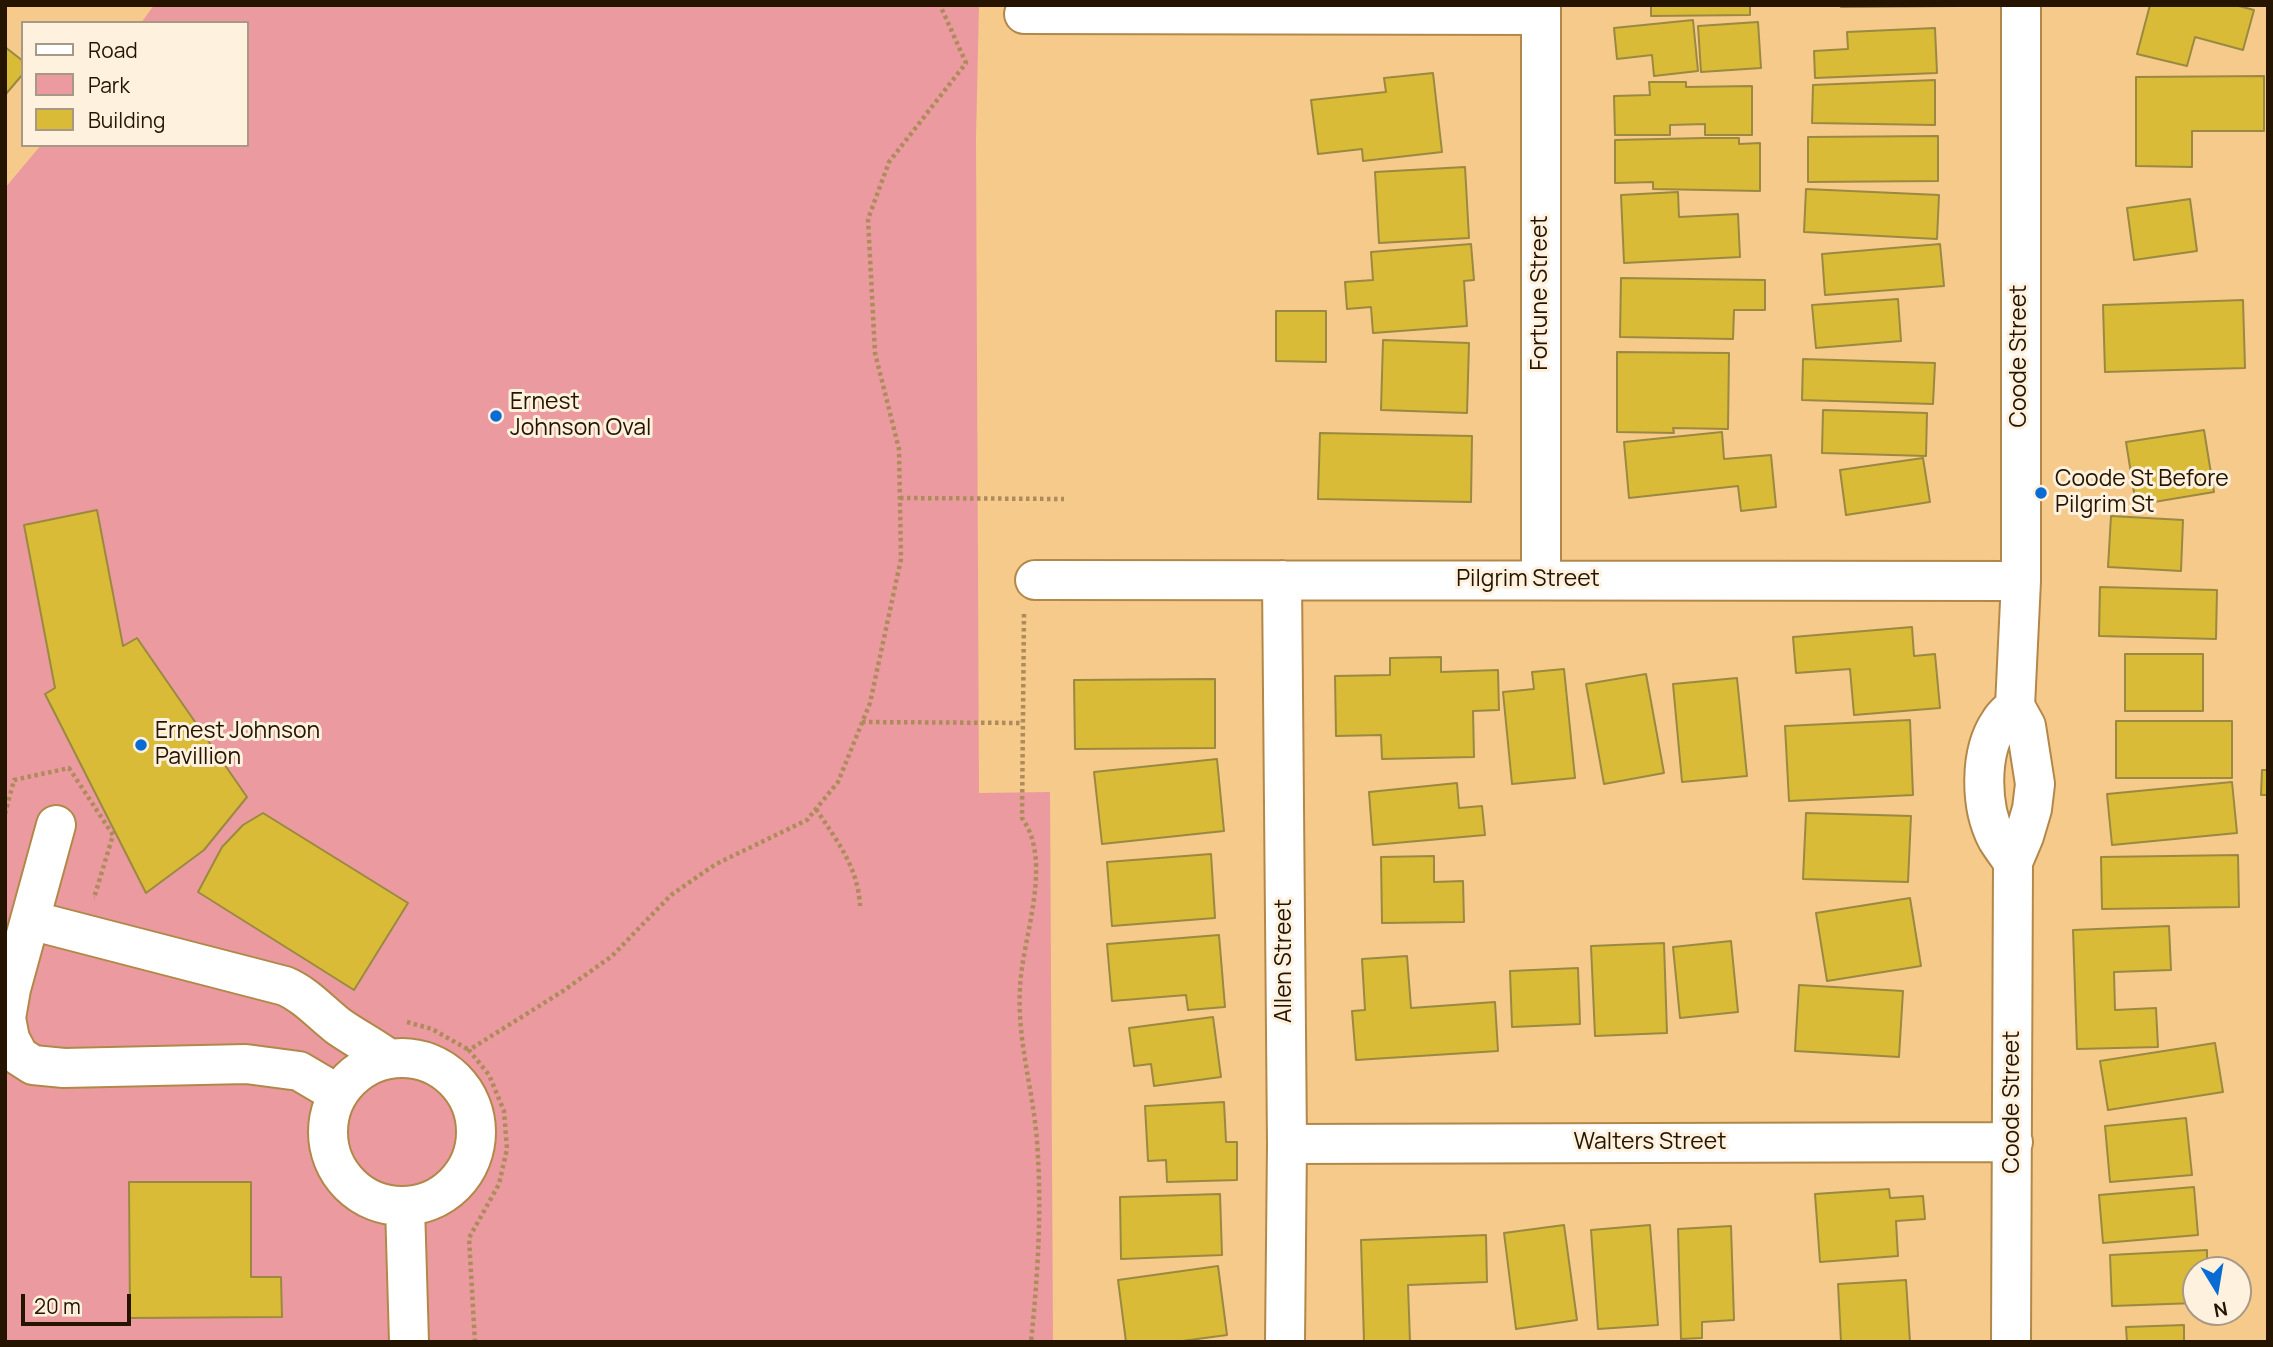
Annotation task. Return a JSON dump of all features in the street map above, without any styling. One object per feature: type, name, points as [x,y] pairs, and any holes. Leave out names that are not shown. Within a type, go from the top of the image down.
[{"type":"street","name":"Coode Street","points":[[2011,1342],[2013,862],[2032,809],[2035,784],[2026,726],[2015,706],[2021,581],[2021,5]]},
{"type":"street","points":[[1024,14],[1541,10]]},
{"type":"street","name":"Fortune Street","points":[[1541,10],[1541,580]]},
{"type":"street","name":"Pilgrim Street","points":[[1035,580],[2021,581]]},
{"type":"street","name":"Allen Street","points":[[1282,580],[1285,1342]]},
{"type":"street","points":[[56,825],[6,1018],[10,1039],[19,1056],[33,1065],[64,1068],[246,1064],[299,1071],[338,1094]]},
{"type":"street","points":[[30,920],[285,986],[309,1000],[341,1027],[389,1059]]},
{"type":"street","points":[[408,1058],[426,1062],[443,1071],[457,1083],[468,1098],[474,1115],[476,1133],[466,1170],[455,1184],[440,1196],[423,1203],[387,1205],[370,1199],[355,1190],[334,1163],[327,1128],[338,1094],[360,1071],[389,1059],[408,1058]]},
{"type":"street","name":"Walters Street","points":[[1286,1144],[2013,1142]]},
{"type":"street","points":[[405,1206],[409,1342]]},
{"type":"path","points":[[469,1050],[563,991],[612,956],[671,895],[716,864],[807,820],[838,782],[870,704],[901,559],[899,449],[875,353],[868,219],[889,162],[966,63],[940,5]]},
{"type":"path","points":[[900,498],[1064,499]]},
{"type":"path","points":[[1031,1342],[1041,1220],[1037,1139],[1021,1048],[1020,987],[1036,873],[1031,830],[1022,818],[1025,584],[1035,580]]},
{"type":"path","points":[[862,722],[1023,723]]},
{"type":"path","points":[[5,814],[14,780],[69,768],[113,835],[94,898],[107,901]]},
{"type":"path","points":[[816,809],[858,880],[860,906]]},
{"type":"path","points":[[405,1022],[432,1029],[469,1050],[489,1075],[504,1111],[507,1149],[499,1184],[469,1238],[475,1342]]},
{"type":"green space","points":[[154,5],[979,5],[976,139],[979,793],[1050,792],[1053,1342],[5,1342],[5,188],[39,147],[248,147],[248,21],[142,21]]},
{"type":"building","points":[[1651,5],[1750,5],[1750,15],[1651,16]]},
{"type":"building","points":[[1960,5],[1960,6],[1841,7]]},
{"type":"building","points":[[2150,5],[2235,5],[2254,10],[2243,50],[2195,37],[2187,66],[2137,54]]},
{"type":"building","points":[[1693,20],[1698,71],[1654,76],[1652,55],[1617,59],[1614,28]]},
{"type":"building","points":[[1758,22],[1761,68],[1701,72],[1698,26]]},
{"type":"building","points":[[1935,28],[1937,73],[1815,78],[1814,51],[1848,49],[1847,32]]},
{"type":"building","points":[[5,47],[21,59],[21,76],[5,95]]},
{"type":"building","points":[[1433,73],[1442,152],[1363,161],[1362,149],[1318,154],[1311,100],[1386,92],[1384,78]]},
{"type":"building","points":[[2264,76],[2264,131],[2192,131],[2192,167],[2136,166],[2136,77]]},
{"type":"building","points":[[1935,80],[1935,125],[1812,123],[1813,85]]},
{"type":"building","points":[[1649,82],[1686,82],[1686,87],[1752,86],[1752,135],[1705,135],[1705,124],[1670,125],[1670,135],[1615,135],[1614,96],[1650,95]]},
{"type":"building","points":[[1938,136],[1938,181],[1808,182],[1808,137]]},
{"type":"building","points":[[1739,138],[1739,144],[1760,143],[1760,191],[1653,189],[1653,182],[1615,183],[1615,140]]},
{"type":"building","points":[[1465,167],[1469,238],[1379,243],[1375,172]]},
{"type":"building","points":[[1806,189],[1939,195],[1937,239],[1804,232]]},
{"type":"building","points":[[1678,192],[1679,217],[1738,214],[1740,257],[1624,263],[1621,195]]},
{"type":"building","points":[[2190,199],[2197,251],[2134,260],[2127,208]]},
{"type":"building","points":[[1471,244],[1474,280],[1464,281],[1467,326],[1373,333],[1371,307],[1347,309],[1345,282],[1373,280],[1371,252]]},
{"type":"building","points":[[1940,244],[1944,286],[1825,295],[1822,254]]},
{"type":"building","points":[[1621,278],[1765,280],[1765,310],[1734,310],[1733,339],[1620,337]]},
{"type":"building","points":[[1898,299],[1901,341],[1816,348],[1812,305]]},
{"type":"building","points":[[2243,300],[2245,368],[2105,372],[2103,305]]},
{"type":"building","points":[[1276,311],[1326,311],[1326,362],[1276,361]]},
{"type":"building","points":[[1383,340],[1469,343],[1467,413],[1381,410]]},
{"type":"building","points":[[1617,352],[1729,353],[1728,429],[1673,428],[1674,433],[1617,432]]},
{"type":"building","points":[[1803,359],[1935,363],[1933,404],[1802,400]]},
{"type":"building","points":[[1823,410],[1927,413],[1926,456],[1822,453]]},
{"type":"building","points":[[2204,430],[2214,492],[2136,505],[2126,442]]},
{"type":"building","points":[[1722,432],[1724,459],[1771,455],[1776,507],[1741,511],[1738,486],[1629,498],[1624,442]]},
{"type":"building","points":[[1320,433],[1472,436],[1471,502],[1318,499]]},
{"type":"building","points":[[1923,458],[1930,502],[1846,515],[1840,470]]},
{"type":"building","name":"Ernest Johnson Pavillion","points":[[97,510],[123,646],[137,638],[247,797],[204,850],[146,893],[45,694],[55,688],[24,525]]},
{"type":"building","points":[[2111,516],[2183,520],[2181,571],[2108,567]]},
{"type":"building","points":[[2100,587],[2217,590],[2216,639],[2099,636]]},
{"type":"building","points":[[1912,627],[1914,656],[1935,654],[1940,708],[1854,715],[1850,669],[1796,673],[1793,637]]},
{"type":"building","points":[[2125,654],[2203,654],[2203,711],[2125,711]]},
{"type":"building","points":[[1441,657],[1441,672],[1498,670],[1499,710],[1473,711],[1474,757],[1382,759],[1381,735],[1336,736],[1335,676],[1390,675],[1390,658]]},
{"type":"building","points":[[1564,669],[1575,778],[1512,784],[1503,692],[1534,689],[1532,672]]},
{"type":"building","points":[[1646,674],[1664,773],[1604,784],[1586,684]]},
{"type":"building","points":[[1737,678],[1747,776],[1682,782],[1673,684]]},
{"type":"building","points":[[1215,679],[1215,748],[1075,749],[1074,680]]},
{"type":"building","points":[[1910,720],[1913,795],[1789,801],[1785,726]]},
{"type":"building","points":[[2116,721],[2232,721],[2232,778],[2116,778]]},
{"type":"building","points":[[1217,759],[1224,831],[1102,844],[1094,772]]},
{"type":"building","points":[[2262,770],[2268,770],[2268,795],[2261,795]]},
{"type":"building","points":[[2232,782],[2237,833],[2112,845],[2107,794]]},
{"type":"building","points":[[1457,783],[1459,808],[1482,806],[1485,835],[1373,845],[1369,792]]},
{"type":"building","points":[[263,813],[408,903],[354,990],[198,892],[222,847],[243,825]]},
{"type":"building","points":[[1806,813],[1911,816],[1908,882],[1803,879]]},
{"type":"building","points":[[1211,854],[1215,918],[1112,926],[1107,862]]},
{"type":"building","points":[[2238,855],[2239,907],[2102,909],[2101,857]]},
{"type":"building","points":[[1434,856],[1434,882],[1463,881],[1464,922],[1382,923],[1381,857]]},
{"type":"building","points":[[1910,898],[1921,966],[1827,981],[1816,913]]},
{"type":"building","points":[[2169,926],[2171,970],[2114,972],[2115,1010],[2156,1008],[2158,1047],[2077,1049],[2073,930]]},
{"type":"building","points":[[1219,935],[1225,1007],[1188,1010],[1186,995],[1112,1001],[1107,944]]},
{"type":"building","points":[[1731,941],[1738,1012],[1680,1018],[1673,947]]},
{"type":"building","points":[[1664,943],[1667,1033],[1595,1036],[1591,946]]},
{"type":"building","points":[[1407,956],[1411,1008],[1495,1002],[1498,1051],[1356,1060],[1352,1011],[1365,1010],[1362,959]]},
{"type":"building","points":[[1578,968],[1580,1024],[1512,1027],[1510,971]]},
{"type":"building","points":[[1799,985],[1903,991],[1899,1057],[1795,1051]]},
{"type":"building","points":[[1213,1017],[1221,1077],[1154,1086],[1151,1064],[1134,1066],[1129,1028]]},
{"type":"building","points":[[2215,1043],[2223,1092],[2108,1110],[2100,1061]]},
{"type":"building","points":[[1224,1102],[1226,1142],[1237,1142],[1237,1180],[1167,1182],[1166,1160],[1148,1161],[1145,1106]]},
{"type":"building","points":[[2186,1118],[2192,1175],[2110,1182],[2105,1126]]},
{"type":"building","points":[[129,1182],[251,1182],[251,1277],[281,1277],[282,1317],[130,1318]]},
{"type":"building","points":[[2194,1187],[2198,1235],[2103,1243],[2099,1195]]},
{"type":"building","points":[[1889,1189],[1890,1198],[1923,1196],[1925,1219],[1896,1221],[1898,1256],[1820,1262],[1815,1194]]},
{"type":"building","points":[[1220,1194],[1222,1255],[1121,1259],[1120,1197]]},
{"type":"building","points":[[1564,1225],[1577,1320],[1516,1329],[1504,1233]]},
{"type":"building","points":[[1650,1225],[1658,1325],[1598,1329],[1591,1230]]},
{"type":"building","points":[[1731,1226],[1734,1320],[1702,1322],[1702,1338],[1681,1339],[1678,1229]]},
{"type":"building","points":[[1486,1235],[1487,1282],[1408,1285],[1410,1342],[1364,1342],[1361,1240]]},
{"type":"building","points":[[2207,1250],[2207,1256],[2182,1256],[2182,1304],[2112,1306],[2110,1255]]},
{"type":"building","points":[[1218,1266],[1227,1335],[1175,1342],[1126,1342],[1118,1280]]},
{"type":"building","points":[[1906,1280],[1910,1342],[1841,1342],[1838,1284]]},
{"type":"building","points":[[2182,1325],[2184,1342],[2127,1342],[2126,1327]]},
{"type":"place","name":"Ernest Johnson Oval","points":[[496,416]]},
{"type":"place","name":"Coode St Before Pilgrim St","points":[[2041,493]]},
{"type":"place","name":"Ernest Johnson Pavillion","points":[[141,745]]}]
